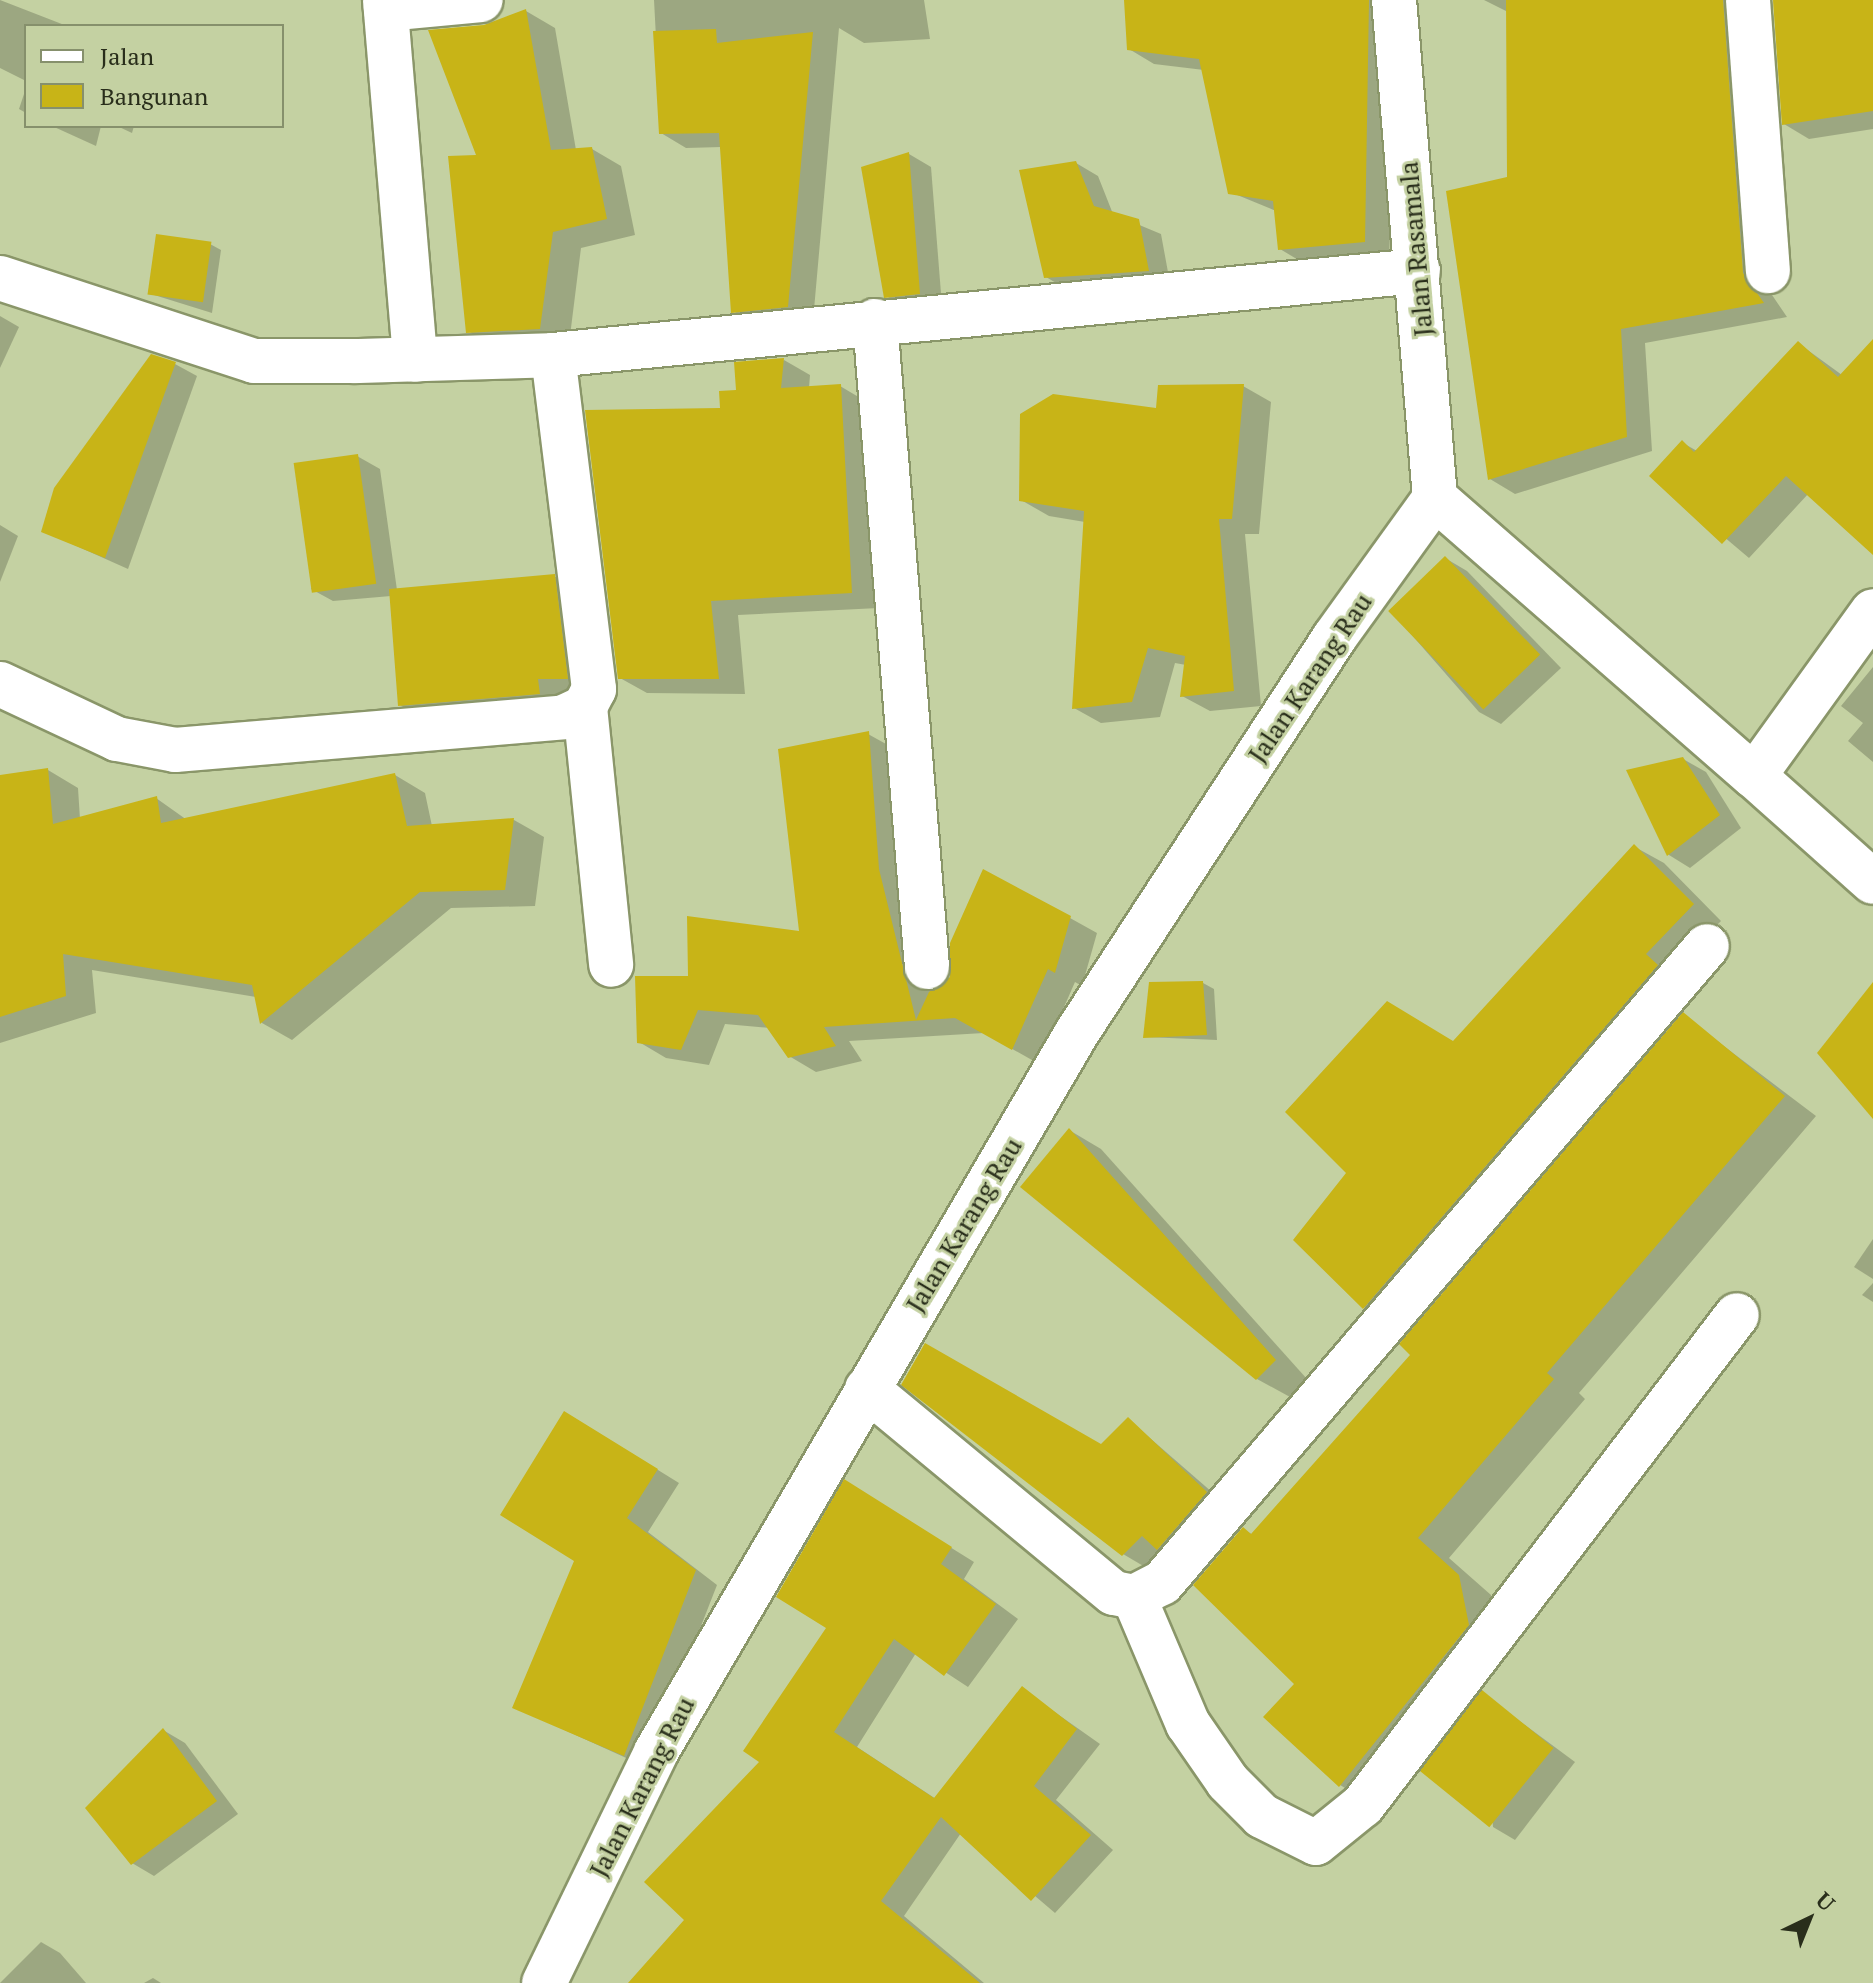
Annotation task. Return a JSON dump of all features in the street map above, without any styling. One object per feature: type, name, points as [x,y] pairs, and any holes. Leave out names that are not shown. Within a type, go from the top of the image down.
[{"type":"street","points":[[415,360],[386,5],[481,0]]},
{"type":"street","name":"Jalan Rasamala","points":[[1394,0],[1435,498]]},
{"type":"street","points":[[1748,0],[1768,271]]},
{"type":"street","points":[[0,278],[254,361],[553,355],[875,321],[1418,271]]},
{"type":"street","points":[[875,321],[927,967]]},
{"type":"street","points":[[553,355],[594,689],[585,707],[611,965]]},
{"type":"street","points":[[1435,498],[1873,882]]},
{"type":"street","name":"Jalan Karang Rau","points":[[544,1983],[656,1752],[1076,1034],[1334,638],[1435,498]]},
{"type":"street","points":[[1754,776],[1873,611]]},
{"type":"street","points":[[0,684],[117,739],[175,750],[564,717],[585,707]]},
{"type":"street","points":[[867,1389],[1114,1593],[1134,1597],[1162,1583],[1707,946]]},
{"type":"street","points":[[1134,1597],[1188,1724],[1228,1782],[1262,1816],[1316,1843],[1363,1805],[1737,1315]]},
{"type":"building","points":[[1124,0],[1369,0],[1365,242],[1278,250],[1273,201],[1228,194],[1199,59],[1127,50]]},
{"type":"building","points":[[1506,0],[1723,0],[1743,273],[1764,303],[1621,329],[1627,437],[1488,480],[1446,191],[1507,177]]},
{"type":"building","points":[[1773,0],[1873,0],[1873,111],[1782,125]]},
{"type":"building","points":[[526,9],[551,150],[592,147],[607,219],[553,232],[540,329],[466,333],[448,156],[476,155],[428,30],[484,25]]},
{"type":"building","points":[[716,29],[717,43],[813,32],[788,307],[731,313],[719,133],[659,134],[653,31]]},
{"type":"building","points":[[909,152],[920,294],[884,298],[861,167]]},
{"type":"building","points":[[1076,161],[1094,206],[1139,219],[1149,271],[1044,278],[1019,170]]},
{"type":"building","points":[[156,234],[211,242],[203,302],[148,294]]},
{"type":"building","points":[[1873,339],[1873,555],[1786,476],[1722,544],[1649,476],[1682,440],[1694,452],[1798,341],[1838,377]]},
{"type":"building","points":[[151,354],[176,362],[105,558],[41,532],[54,488]]},
{"type":"building","points":[[784,358],[781,388],[841,384],[852,593],[711,601],[719,679],[618,679],[585,410],[720,408],[719,391],[736,390],[734,362]]},
{"type":"building","points":[[1244,384],[1232,519],[1219,519],[1234,691],[1180,697],[1185,656],[1148,648],[1132,702],[1072,709],[1084,511],[1019,501],[1020,414],[1053,394],[1156,408],[1158,385]]},
{"type":"building","points":[[358,454],[376,584],[312,593],[294,463]]},
{"type":"building","points":[[1445,556],[1540,655],[1483,709],[1388,611]]},
{"type":"building","points":[[555,574],[568,679],[538,679],[540,694],[398,706],[389,589]]},
{"type":"building","points":[[869,731],[879,869],[916,1020],[929,992],[950,977],[950,943],[983,869],[1071,916],[1055,973],[1048,969],[1012,1050],[955,1018],[824,1027],[836,1046],[788,1058],[758,1015],[698,1010],[681,1050],[637,1043],[635,976],[688,976],[687,916],[799,931],[778,749]]},
{"type":"building","points":[[1683,757],[1720,815],[1667,856],[1626,770]]},
{"type":"building","points":[[48,768],[53,824],[157,796],[161,823],[395,773],[407,826],[514,818],[505,890],[420,892],[260,1024],[252,985],[63,954],[66,996],[0,1017],[0,775]]},
{"type":"building","points":[[1634,844],[1694,904],[1646,954],[1658,965],[1363,1309],[1293,1240],[1346,1173],[1285,1112],[1387,1001],[1453,1041]]},
{"type":"building","points":[[1203,981],[1207,1035],[1143,1038],[1149,982]]},
{"type":"building","points":[[1873,982],[1873,1119],[1817,1053]]},
{"type":"building","points":[[1683,1012],[1785,1096],[1547,1373],[1554,1379],[1418,1538],[1459,1575],[1469,1625],[1339,1787],[1263,1717],[1294,1684],[1193,1585],[1243,1527],[1251,1534],[1410,1355],[1399,1344]]},
{"type":"building","points":[[1069,1128],[1276,1360],[1256,1380],[1020,1187]]},
{"type":"building","points":[[925,1343],[1101,1444],[1128,1417],[1207,1492],[1157,1550],[1142,1536],[1122,1556],[901,1385]]},
{"type":"building","points":[[564,1411],[658,1469],[627,1518],[696,1570],[624,1756],[512,1708],[574,1561],[500,1515]]},
{"type":"building","points":[[844,1479],[952,1547],[941,1564],[996,1604],[944,1676],[894,1639],[834,1732],[934,1798],[1022,1686],[1077,1729],[1034,1786],[1091,1835],[1031,1901],[941,1817],[881,1901],[980,1983],[628,1983],[684,1920],[644,1882],[759,1762],[743,1751],[826,1628],[776,1597]]},
{"type":"building","points":[[1482,1690],[1553,1748],[1489,1827],[1418,1769]]},
{"type":"building","points":[[163,1728],[217,1801],[131,1865],[85,1808]]}]
